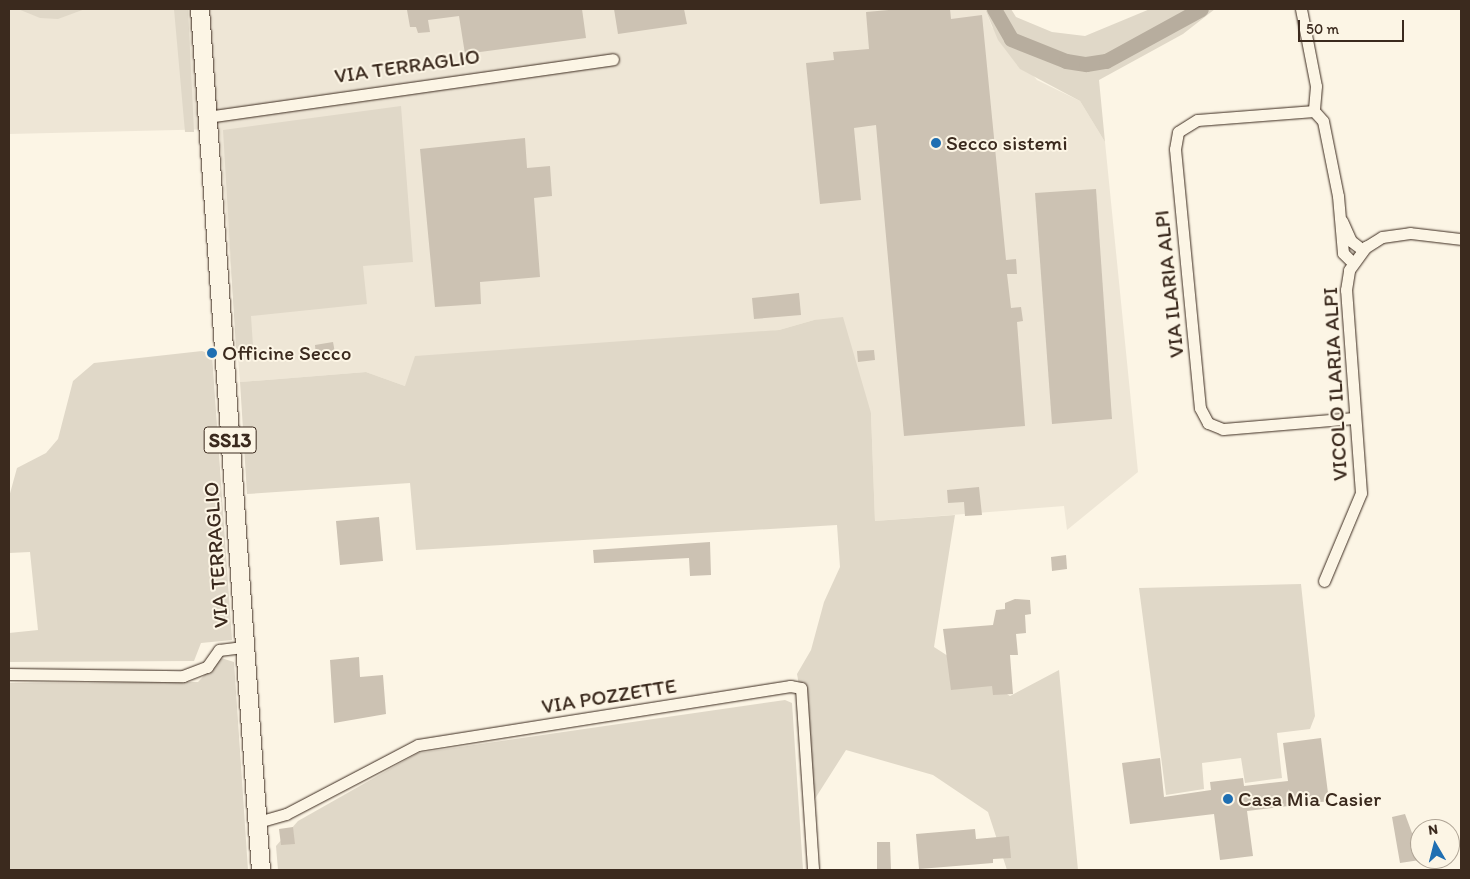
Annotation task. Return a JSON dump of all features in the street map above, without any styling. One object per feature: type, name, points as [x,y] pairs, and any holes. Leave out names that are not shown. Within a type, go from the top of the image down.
[{"type":"main road","name":"VIA TERRAGLIO","points":[[200,9],[262,870]]},
{"type":"street","points":[[1301,9],[1316,86],[1314,111]]},
{"type":"street","name":"VIA TERRAGLIO","points":[[207,117],[612,59]]},
{"type":"street","name":"VICOLO ILARIA ALPI","points":[[1314,111],[1323,121],[1339,212],[1343,253],[1353,263],[1346,290],[1360,500],[1324,581]]},
{"type":"street","name":"VIA ILARIA ALPI","points":[[1314,111],[1198,120],[1178,132],[1175,149],[1200,408],[1208,423],[1223,429],[1355,418]]},
{"type":"street","points":[[1339,212],[1351,241],[1363,250]]},
{"type":"street","points":[[1353,263],[1363,250],[1382,237],[1402,233],[1461,239]]},
{"type":"street","points":[[9,674],[183,676],[207,667],[219,650],[245,647]]},
{"type":"street","name":"VIA POZZETTE","points":[[258,822],[286,814],[418,745],[790,686],[801,688],[813,870]]},
{"type":"shaded area","points":[[9,9],[985,9],[992,27],[1037,80],[1080,101],[1105,142],[1138,472],[1067,530],[1064,506],[875,521],[871,413],[814,320],[779,330],[405,386],[366,372],[240,382],[219,129],[9,134]]},
{"type":"shaded area","points":[[18,9],[85,9],[58,19],[40,18]]},
{"type":"shaded area","points":[[174,9],[188,9],[194,132],[185,132]]},
{"type":"shaded area","points":[[985,9],[1011,9],[1016,17],[1052,32],[1085,36],[1150,9],[1215,9],[1183,34],[1099,80],[1105,142],[1080,101],[1020,69],[998,40]]},
{"type":"shaded area","points":[[401,106],[413,262],[363,266],[367,304],[251,316],[253,346],[236,349],[223,130]]},
{"type":"shaded area","points":[[843,317],[871,413],[875,521],[955,515],[934,647],[1010,696],[1059,670],[1078,870],[1007,870],[988,812],[933,775],[846,750],[811,805],[805,719],[797,674],[811,650],[824,602],[840,567],[837,525],[416,550],[410,483],[247,494],[240,382],[366,372],[405,386],[415,356],[779,330],[814,320]]},
{"type":"shaded area","points":[[202,351],[212,355],[232,640],[201,643],[194,661],[9,662],[9,633],[38,630],[30,552],[9,553],[9,497],[17,468],[46,453],[58,439],[73,381],[94,363]]},
{"type":"shaded area","points":[[1301,584],[1315,716],[1310,729],[1277,733],[1282,778],[1245,783],[1241,758],[1202,763],[1204,789],[1166,795],[1139,588]]},
{"type":"shaded area","points":[[221,658],[234,662],[248,870],[9,870],[9,683],[198,682]]},
{"type":"shaded area","points":[[785,700],[792,703],[803,870],[278,870],[276,846],[298,821],[418,753]]},
{"type":"building","points":[[582,9],[586,38],[465,54],[459,16],[428,20],[430,32],[418,33],[416,27],[410,27],[407,10]]},
{"type":"building","points":[[614,9],[684,9],[687,24],[618,34]]},
{"type":"building","name":"Secco sistemi","points":[[900,9],[950,9],[951,19],[982,15],[1006,260],[1016,259],[1017,274],[1007,274],[1011,308],[1021,307],[1023,321],[1017,322],[1025,426],[904,436],[876,125],[854,128],[861,200],[820,204],[806,63],[834,60],[833,52],[869,49],[866,12]]},
{"type":"building","points":[[525,138],[527,168],[550,166],[552,196],[534,198],[540,277],[480,282],[481,304],[435,307],[420,149]]},
{"type":"building","points":[[1096,189],[1112,419],[1052,424],[1035,193]]},
{"type":"building","points":[[799,293],[801,315],[754,319],[752,298]]},
{"type":"building","points":[[333,342],[335,353],[316,356],[315,345]]},
{"type":"building","points":[[874,350],[875,360],[858,362],[857,351]]},
{"type":"building","points":[[979,487],[982,515],[965,516],[964,502],[948,503],[947,490]]},
{"type":"building","points":[[379,517],[383,561],[340,565],[336,521]]},
{"type":"building","points":[[710,542],[711,575],[690,576],[689,558],[594,563],[593,550]]},
{"type":"building","points":[[1066,555],[1067,569],[1052,571],[1051,557]]},
{"type":"building","points":[[1015,599],[1030,600],[1031,614],[1025,615],[1026,633],[1016,634],[1018,655],[1010,655],[1013,694],[993,695],[992,686],[951,690],[943,629],[993,625],[996,610],[1005,609],[1005,603]]},
{"type":"building","points":[[359,657],[360,677],[383,675],[386,714],[334,723],[330,660]]},
{"type":"building","name":"Casa Mia Casier","points":[[1321,738],[1329,801],[1247,811],[1253,856],[1220,860],[1214,814],[1130,824],[1122,763],[1160,758],[1164,797],[1211,790],[1210,782],[1243,778],[1244,786],[1288,781],[1283,743]]},
{"type":"building","points":[[1405,814],[1410,828],[1410,862],[1400,863],[1392,817]]},
{"type":"building","points":[[293,827],[295,844],[281,845],[279,829]]},
{"type":"building","points":[[975,829],[976,839],[1009,836],[1011,858],[993,859],[993,863],[919,869],[916,834]]},
{"type":"building","points":[[877,842],[890,842],[891,870],[877,870]]},
{"type":"waterway","points":[[994,9],[1011,39],[1066,61],[1086,64],[1106,61],[1201,9]]},
{"type":"place","name":"Secco sistemi","points":[[936,143]]},
{"type":"place","name":"Officine Secco","points":[[212,353]]},
{"type":"place","name":"Casa Mia Casier","points":[[1228,799]]}]
